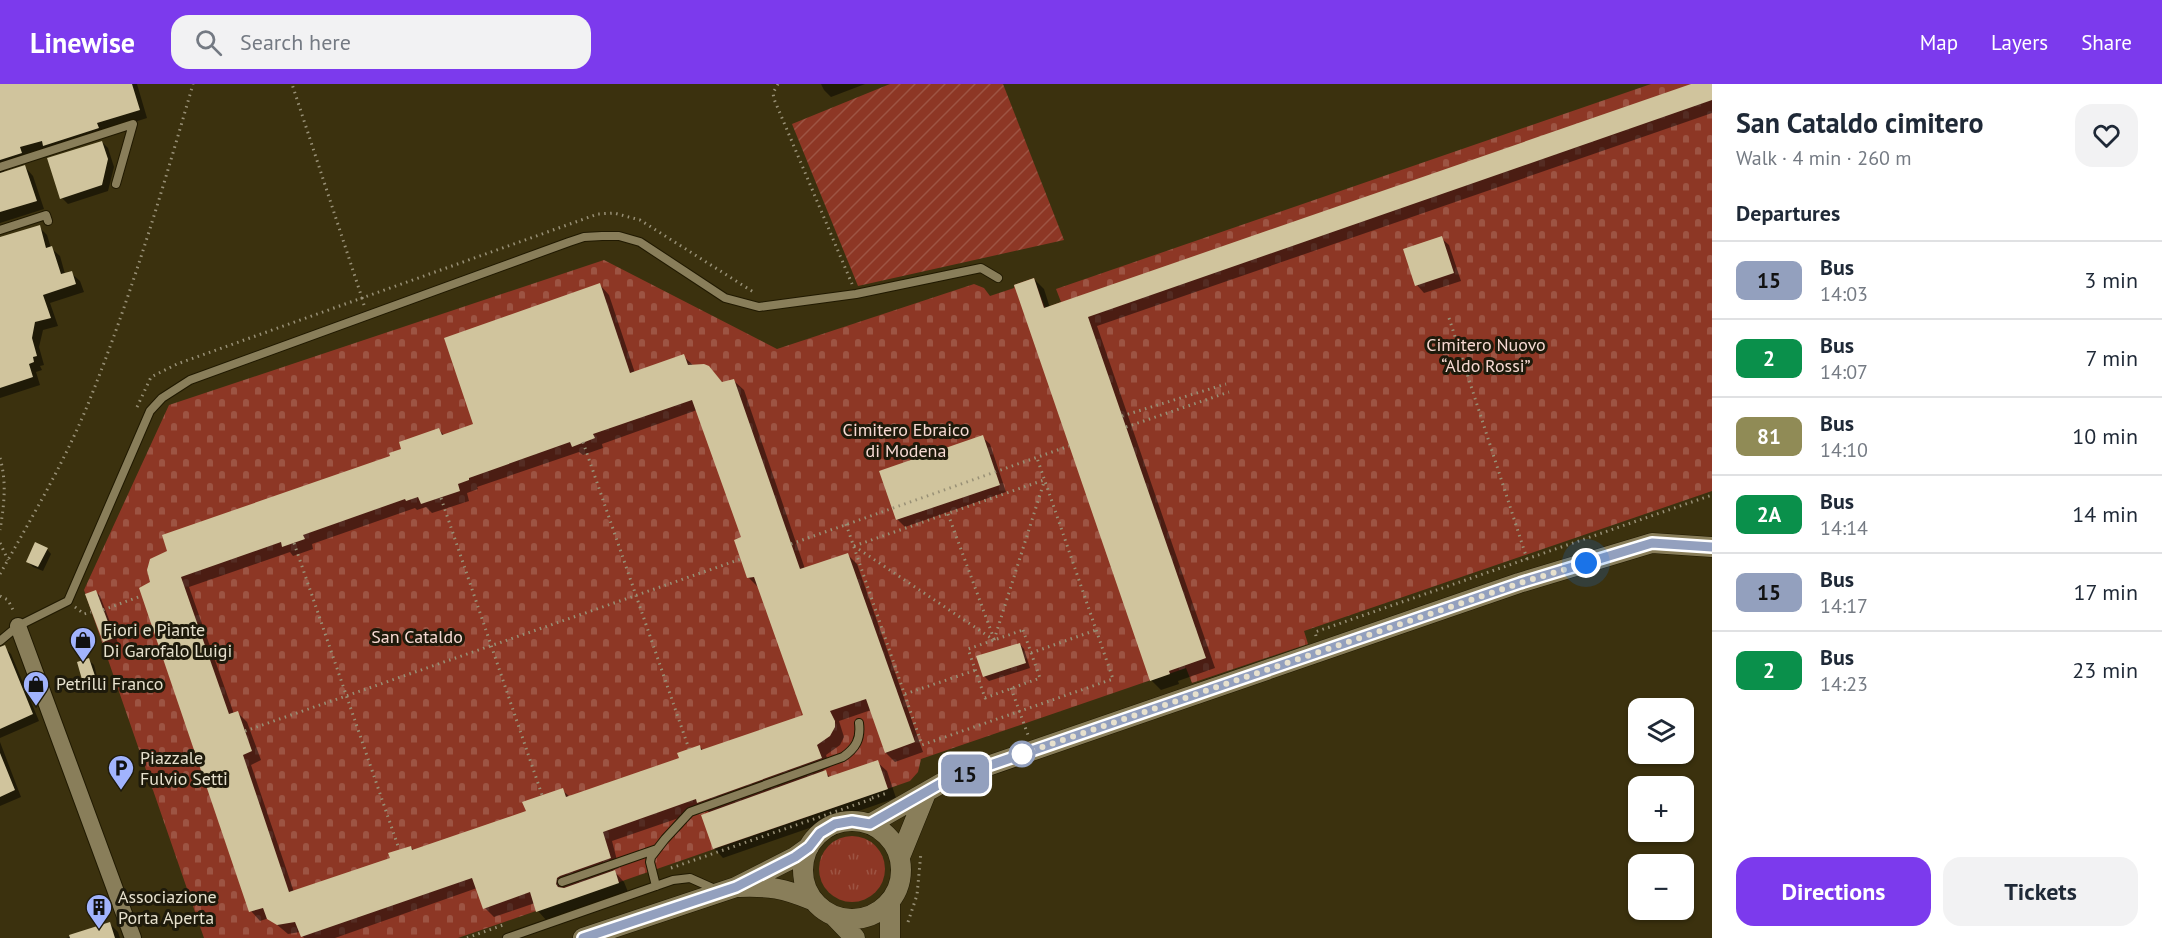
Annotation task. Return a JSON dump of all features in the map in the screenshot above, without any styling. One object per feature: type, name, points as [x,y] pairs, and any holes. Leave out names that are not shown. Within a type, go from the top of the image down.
[{"type":"street","points":[[870,824],[947,780],[1520,583],[1652,543],[1712,547]]},
{"type":"street","points":[[18,626],[133,938]]},
{"type":"street","points":[[900,857],[926,793]]},
{"type":"street","points":[[583,938],[624,931],[728,889],[795,857],[809,847],[820,833],[835,824],[852,821],[870,824],[889,837],[900,857],[901,881],[890,902],[870,916],[846,920],[835,917],[822,910],[812,900],[806,887],[803,874],[804,860],[809,847]]},
{"type":"street","points":[[728,889],[771,886],[786,889],[812,900]]},
{"type":"street","points":[[890,902],[890,938]]},
{"type":"street","points":[[835,917],[855,938]]},
{"type":"lane","points":[[0,167],[133,124],[116,184]]},
{"type":"lane","points":[[0,230],[46,215],[48,221]]},
{"type":"lane","points":[[0,641],[18,626],[68,602],[150,411],[162,398],[190,380],[367,315],[584,237],[619,236],[640,242],[725,298],[759,307],[856,294],[981,268],[998,278]]},
{"type":"lane","points":[[656,886],[650,862],[657,849],[690,812],[843,757],[860,739],[859,723]]},
{"type":"lane","points":[[562,882],[657,849]]},
{"type":"lane","points":[[507,938],[673,880],[690,878],[728,889]]},
{"type":"path","points":[[0,574],[58,469],[87,405],[132,285],[193,84]]},
{"type":"path","points":[[778,84],[773,93],[774,99],[856,294]]},
{"type":"path","points":[[367,315],[362,298],[598,214],[614,213],[640,220],[750,291],[781,305]]},
{"type":"path","points":[[1449,318],[1527,559]]},
{"type":"path","points":[[1122,416],[1226,384]]},
{"type":"path","points":[[1126,427],[1228,392]]},
{"type":"path","points":[[583,442],[689,749]]},
{"type":"path","points":[[791,544],[1069,446]]},
{"type":"path","points":[[0,458],[5,479],[5,498],[0,530]]},
{"type":"path","points":[[846,524],[922,745],[1113,679],[1037,458]]},
{"type":"path","points":[[0,482],[5,479]]},
{"type":"path","points":[[854,546],[1044,480]]},
{"type":"path","points":[[994,640],[1044,480]]},
{"type":"path","points":[[1315,632],[1712,495]]},
{"type":"path","points":[[441,498],[542,795]]},
{"type":"path","points":[[948,514],[994,640]]},
{"type":"path","points":[[0,543],[8,560]]},
{"type":"path","points":[[294,543],[399,849]]},
{"type":"path","points":[[854,546],[994,640]]},
{"type":"path","points":[[245,731],[741,559]]},
{"type":"path","points":[[0,596],[8,600],[18,626]]},
{"type":"path","points":[[104,610],[141,596]]},
{"type":"path","points":[[68,602],[84,614],[91,612]]},
{"type":"path","points":[[1023,630],[1040,678],[985,698],[968,649],[994,640],[1023,630]]},
{"type":"path","points":[[1031,653],[1096,630]]},
{"type":"path","points":[[905,694],[976,670]]},
{"type":"path","points":[[1011,688],[1030,743]]},
{"type":"green space","points":[[890,84],[1003,84],[1064,240],[858,286],[792,124]]},
{"type":"green space","points":[[1651,84],[1712,84],[1712,491],[1304,631],[1308,644],[1192,683],[1186,668],[921,759],[918,772],[910,781],[458,938],[204,938],[84,590],[169,405],[604,260],[777,349],[974,284],[984,288],[990,296],[1034,278],[1045,308],[1061,302],[1056,289]]},
{"type":"green space","points":[[858,836],[876,845],[883,856],[885,869],[883,882],[876,893],[865,900],[846,902],[828,893],[821,882],[819,863],[828,845],[839,838]]},
{"type":"building","points":[[0,84],[132,84],[140,110],[97,123],[99,128],[43,146],[42,141],[20,147],[22,153],[0,160]]},
{"type":"building","points":[[1691,84],[1712,84],[1712,100],[1088,317],[1206,658],[1169,671],[1170,674],[1150,681],[1014,285],[1034,278],[1044,308]]},
{"type":"building","points":[[102,141],[108,159],[102,185],[60,199],[47,158]]},
{"type":"building","points":[[25,165],[37,201],[0,212],[0,173]]},
{"type":"building","points":[[40,225],[46,248],[52,246],[61,274],[72,271],[76,284],[43,295],[51,318],[35,322],[32,338],[37,356],[33,357],[34,362],[29,364],[33,377],[0,388],[0,237]]},
{"type":"building","points":[[1442,236],[1454,273],[1415,286],[1403,249]]},
{"type":"building","points":[[600,283],[630,373],[684,354],[688,365],[709,366],[722,382],[734,379],[800,569],[848,553],[915,742],[885,753],[866,699],[830,711],[835,727],[830,736],[817,745],[822,758],[697,803],[696,799],[603,832],[611,858],[560,876],[556,884],[564,888],[615,870],[619,883],[536,912],[530,892],[483,909],[472,878],[301,937],[295,922],[277,925],[267,919],[263,908],[249,912],[139,588],[150,582],[147,570],[150,559],[167,551],[162,535],[390,456],[389,453],[401,449],[399,442],[439,428],[442,435],[473,424],[444,338]],"holes":[[[692,400],[741,537],[734,540],[747,578],[754,577],[803,715],[701,750],[700,745],[677,753],[679,758],[566,797],[563,788],[522,802],[526,811],[412,850],[411,846],[388,853],[390,858],[289,892],[243,755],[252,751],[238,711],[229,714],[181,577],[281,542],[282,547],[305,539],[303,535],[405,499],[406,501],[418,497],[421,504],[460,491],[458,484],[469,478],[570,442],[572,447],[595,438],[593,434]]]},
{"type":"building","points":[[983,435],[1000,485],[896,520],[879,471]]},
{"type":"building","points":[[35,542],[48,548],[38,567],[26,562]]},
{"type":"building","points":[[96,590],[114,638],[103,642],[85,594]]},
{"type":"building","points":[[1020,643],[1026,663],[983,677],[976,656]]},
{"type":"building","points":[[5,645],[33,714],[0,729],[0,647]]},
{"type":"building","points":[[89,658],[96,679],[83,683],[77,662]]},
{"type":"building","points":[[0,753],[15,790],[0,797]]},
{"type":"building","points":[[878,760],[888,789],[713,849],[701,815],[826,770],[828,777]]},
{"type":"building","name":"Associazione Porta Aperta","points":[[110,922],[115,938],[70,938],[69,935]]},
{"type":"bus line","name":"15","points":[[583,938],[736,887],[795,857],[809,847],[820,833],[835,824],[852,821],[870,824],[947,780],[1520,583],[1652,543],[1712,547]]},
{"type":"place","name":"Fiori e Piante Di Garofalo Luigi","points":[[83,663]]},
{"type":"place","name":"Petrilli Franco","points":[[36,707]]},
{"type":"place","name":"Piazzale Fulvio Setti","points":[[121,791]]},
{"type":"place","name":"Associazione Porta Aperta","points":[[99,930]]},
{"type":"route","points":[[1022,754],[1520,583],[1586,563]]},
{"type":"park label","name":"Cimitero Nuovo “Aldo Rossi”","points":[[1486,355]]},
{"type":"park label","name":"Cimitero Ebraico di Modena","points":[[906,440]]},
{"type":"park label","name":"San Cataldo","points":[[417,637]]}]
